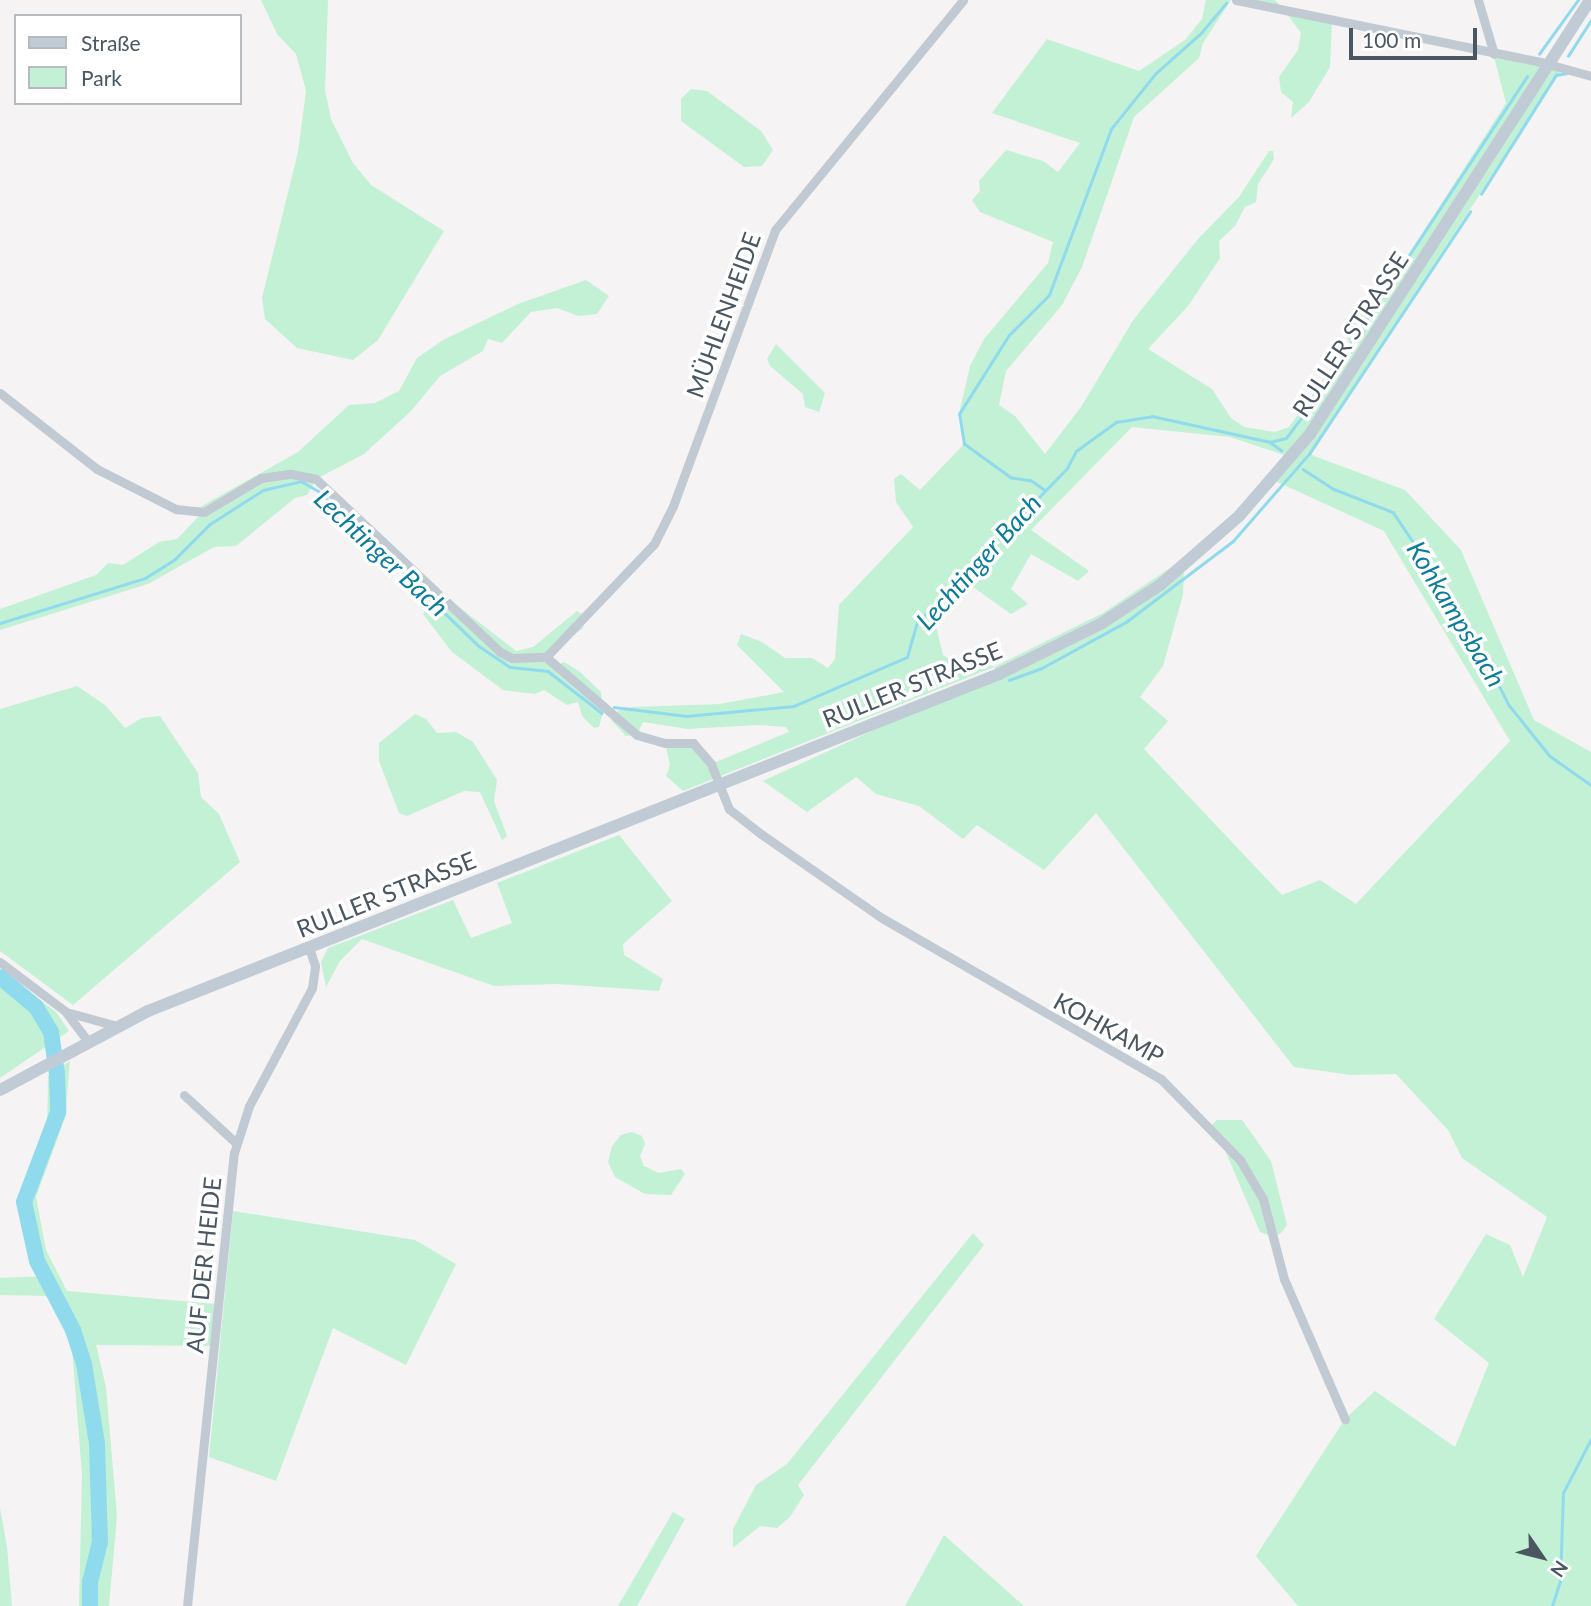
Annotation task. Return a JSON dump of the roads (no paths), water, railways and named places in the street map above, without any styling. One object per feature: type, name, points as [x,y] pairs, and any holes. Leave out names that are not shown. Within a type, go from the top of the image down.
[{"type":"main road","name":"RULLER STRASSE","points":[[0,1090],[61,1054],[117,1026],[1036,657],[1102,623],[1184,567],[1265,489],[1310,434],[1590,0]]},
{"type":"street","name":"MÜHLENHEIDE","points":[[545,657],[654,544],[682,484],[775,230],[963,0]]},
{"type":"street","points":[[1236,0],[1549,63],[1591,76]]},
{"type":"street","points":[[1478,0],[1494,54]]},
{"type":"street","points":[[0,393],[97,469],[176,509],[204,512],[261,478],[291,474],[316,479],[500,652],[512,658],[545,657]]},
{"type":"street","name":"KOHKAMP","points":[[545,657],[637,735],[665,743],[693,743],[706,757],[729,808],[882,918],[1161,1079],[1240,1160],[1263,1199],[1284,1279],[1345,1419]]},
{"type":"street","name":"AUF DER HEIDE","points":[[187,1606],[236,1143],[249,1106],[312,988],[315,966],[309,947]]},
{"type":"street","points":[[0,962],[65,1011],[87,1040]]},
{"type":"street","points":[[65,1011],[117,1026]]},
{"type":"street","points":[[184,1095],[236,1143]]},
{"type":"waterway","points":[[1539,54],[1578,0]]},
{"type":"waterway","name":"Lechtinger Bach","points":[[1044,490],[1031,481],[1011,478],[964,444],[959,414],[1009,335],[1049,295],[1111,129],[1155,74],[1201,33],[1226,3]]},
{"type":"waterway","points":[[1568,56],[1591,20]]},
{"type":"waterway","points":[[1481,194],[1556,75],[1567,73]]},
{"type":"waterway","points":[[1270,442],[1286,438],[1309,407],[1527,76]]},
{"type":"waterway","points":[[1009,680],[1040,669],[1126,622],[1233,541],[1309,454],[1470,212]]},
{"type":"waterway","name":"Lechtinger Bach","points":[[614,707],[686,716],[794,706],[907,657],[917,623],[1067,468],[1076,451],[1116,422],[1152,416],[1270,442],[1281,450]]},
{"type":"waterway","name":"Kohkampsbach","points":[[1303,469],[1334,489],[1393,512],[1465,619],[1509,705],[1550,756],[1591,785]]},
{"type":"waterway","name":"Lechtinger Bach","points":[[0,623],[145,578],[175,559],[210,524],[263,490],[301,481],[320,492],[479,646],[510,667],[548,671],[602,713]]},
{"type":"waterway","points":[[0,977],[36,1007],[51,1032],[57,1074],[58,1112],[24,1202],[37,1261],[73,1330],[84,1364],[97,1443],[100,1542],[90,1582],[90,1606]]},
{"type":"waterway","name":"Kohkampsbach","points":[[1552,1606],[1560,1582],[1563,1493],[1591,1439]]}]
